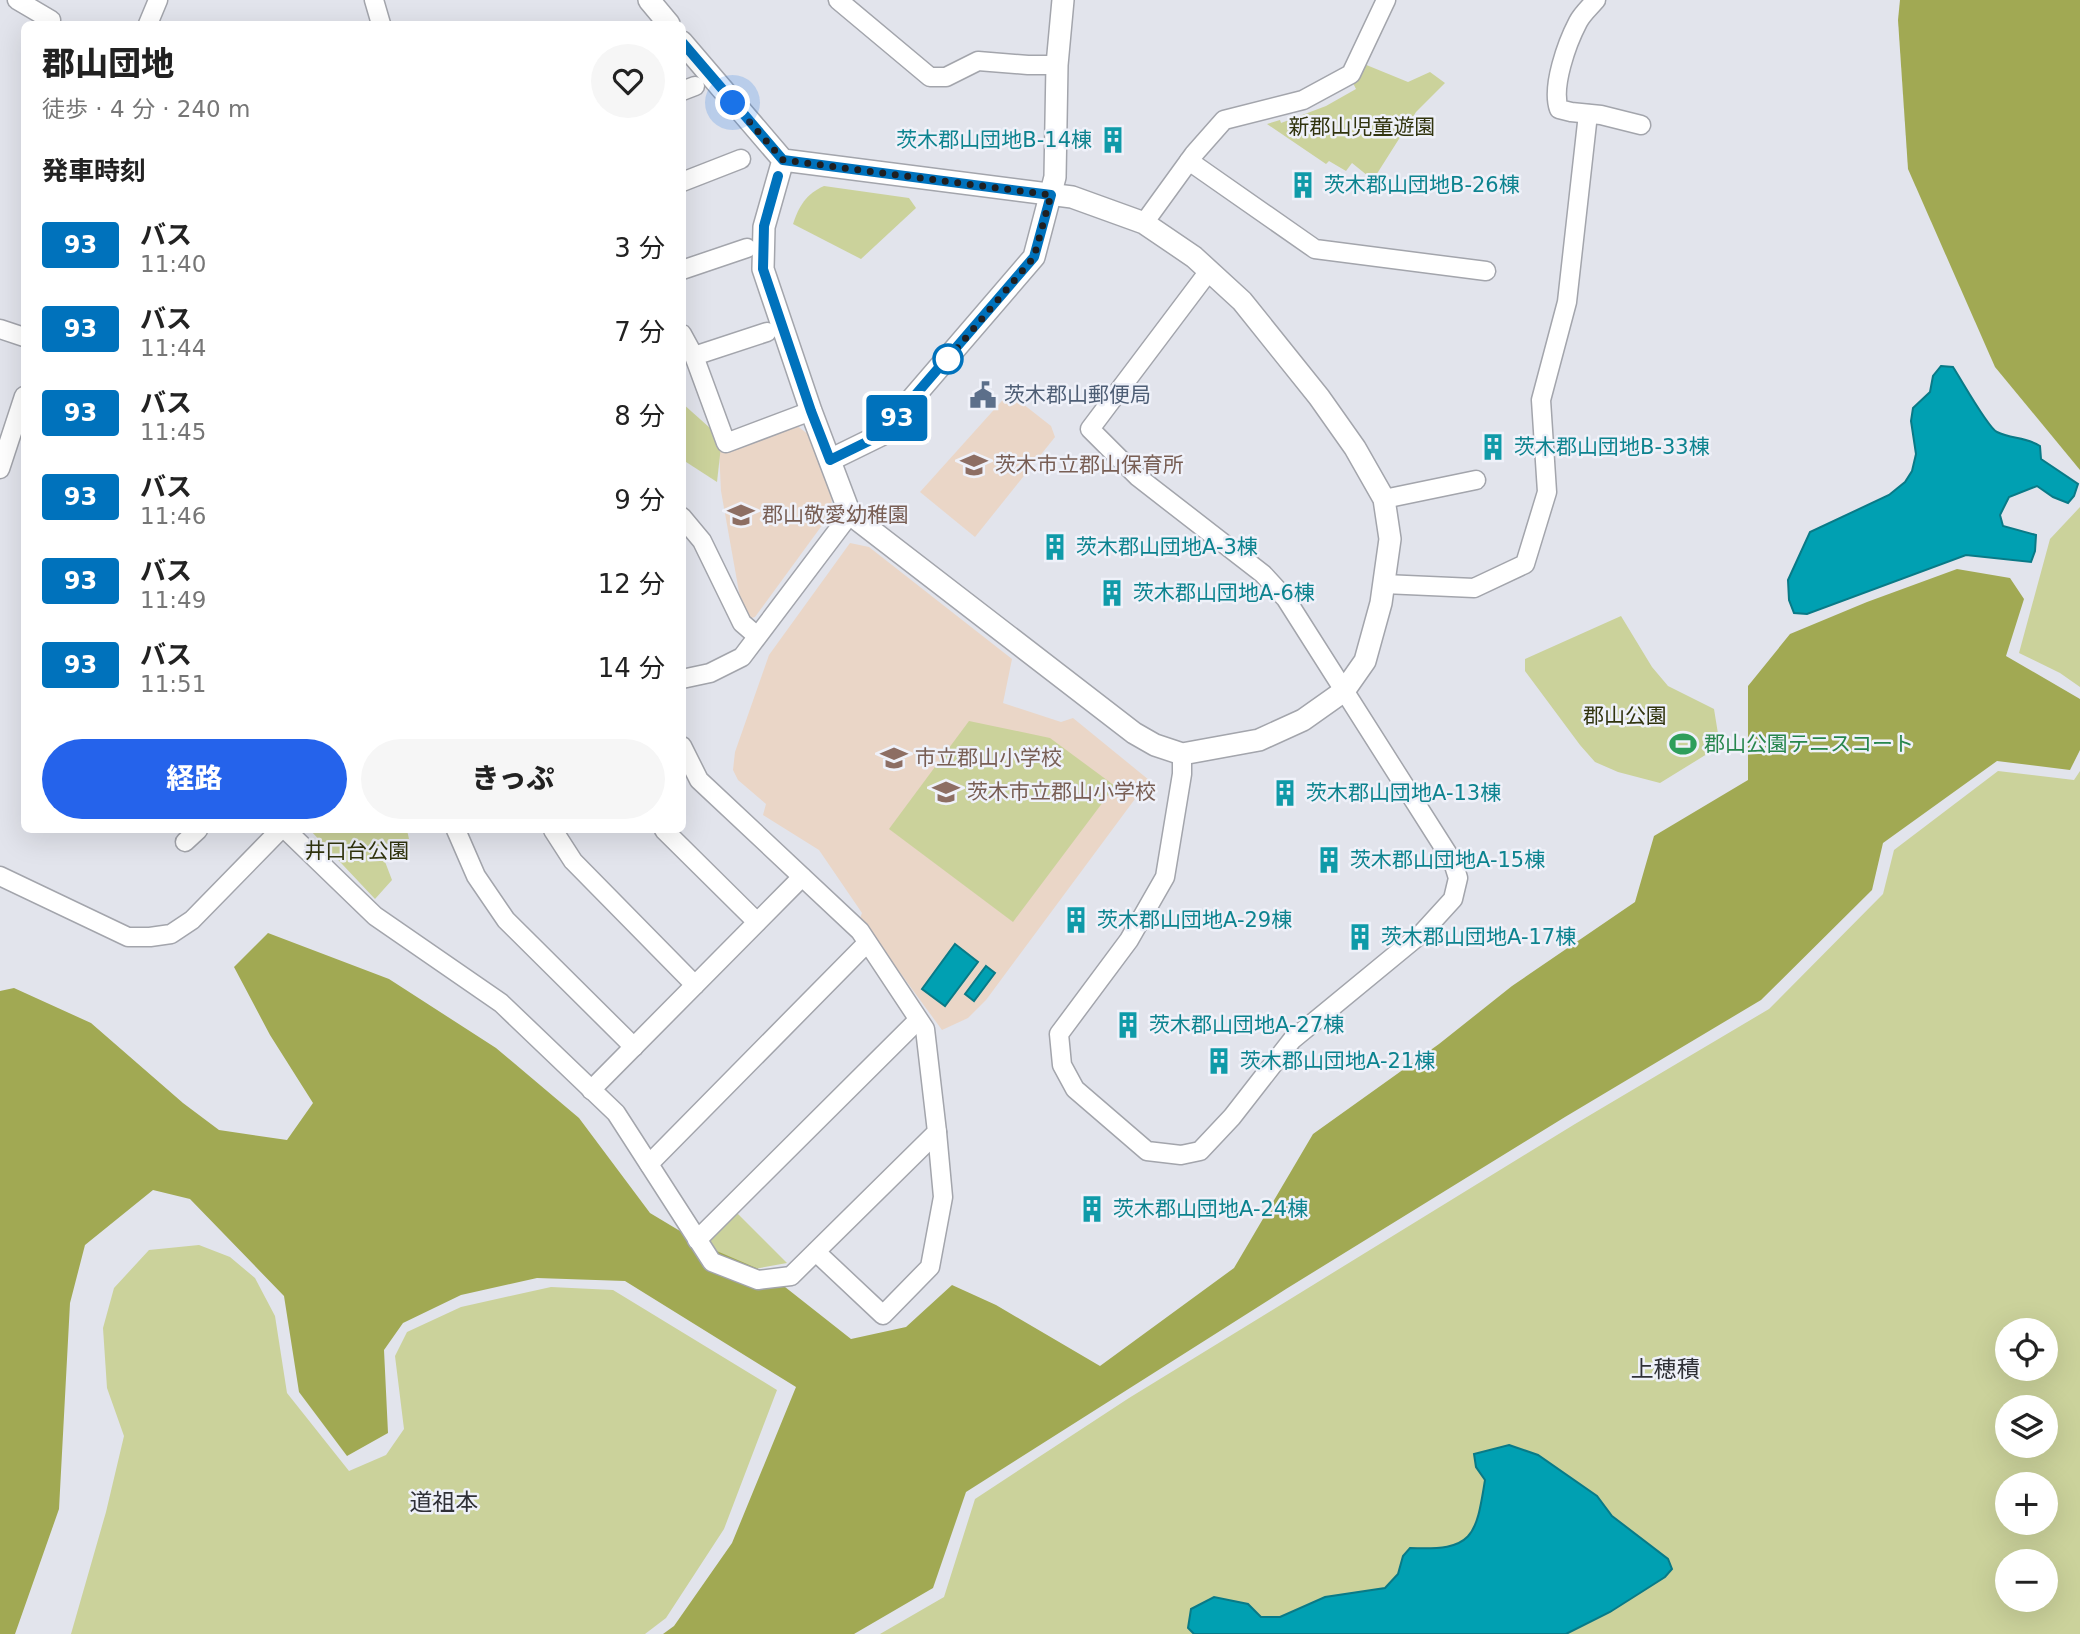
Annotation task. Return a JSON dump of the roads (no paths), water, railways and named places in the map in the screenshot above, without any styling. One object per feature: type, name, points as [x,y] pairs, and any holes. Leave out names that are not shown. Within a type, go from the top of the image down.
[{"type":"street","points":[[17,0],[51,20]]},
{"type":"street","points":[[149,21],[158,0]]},
{"type":"street","points":[[374,0],[380,21]]},
{"type":"street","points":[[649,0],[666,21]]},
{"type":"street","points":[[838,0],[930,76],[946,77],[978,61],[1057,65]]},
{"type":"street","points":[[830,460],[881,435],[1034,257],[1055,177],[1057,65],[1063,0]]},
{"type":"street","points":[[1144,223],[1189,161],[1224,120],[1303,100],[1351,74],[1386,0]]},
{"type":"street","points":[[1595,0],[1578,22],[1561,67],[1555,99],[1559,108],[1641,125]]},
{"type":"street","points":[[686,47],[783,160],[1072,197],[1144,223],[1194,257],[1242,302],[1319,397],[1355,448],[1384,499],[1390,539],[1384,584],[1365,661],[1344,691],[1303,720],[1259,740],[1182,754],[1155,745],[1134,733],[850,514],[811,411],[763,269],[764,226],[783,160]]},
{"type":"street","points":[[1384,584],[1474,588],[1525,564],[1547,492],[1541,400],[1567,302],[1588,114]]},
{"type":"street","points":[[686,180],[741,159]]},
{"type":"street","points":[[1189,161],[1315,249],[1486,271]]},
{"type":"street","points":[[686,269],[747,248]]},
{"type":"street","points":[[1182,754],[1182,774],[1166,877],[1129,940],[1059,1034],[1062,1065],[1074,1088],[1147,1151],[1181,1155],[1200,1150],[1233,1117],[1292,1040],[1422,933],[1452,898],[1458,878],[1453,862],[1286,599],[1263,573],[1138,477],[1090,429],[1209,271]]},
{"type":"street","points":[[0,329],[21,336]]},
{"type":"street","points":[[694,356],[768,332]]},
{"type":"street","points":[[686,341],[726,443],[811,411]]},
{"type":"street","points":[[0,469],[21,405]]},
{"type":"street","points":[[1384,499],[1476,480]]},
{"type":"street","points":[[686,679],[710,673],[742,657],[850,514]]},
{"type":"street","points":[[686,522],[702,541],[742,623],[757,636]]},
{"type":"street","points":[[686,754],[699,780],[860,931],[925,1029],[943,1197],[930,1267],[883,1315],[816,1252]]},
{"type":"street","points":[[0,876],[128,937],[171,934],[192,920],[277,833]]},
{"type":"street","points":[[289,833],[375,916],[500,1003],[616,1113],[712,1262],[758,1280],[791,1276],[937,1132]]},
{"type":"street","points":[[457,833],[476,876],[506,920],[634,1047]]},
{"type":"street","points":[[555,833],[573,861],[695,985]]},
{"type":"street","points":[[667,833],[757,922]]},
{"type":"street","points":[[591,1090],[802,877]]},
{"type":"street","points":[[649,1164],[867,943]]},
{"type":"street","points":[[698,1240],[918,1020]]},
{"type":"water","points":[[1941,366],[1953,367],[1993,429],[2040,446],[2041,459],[2078,484],[2074,496],[2068,503],[2037,486],[2009,497],[2000,515],[2003,526],[2036,535],[2031,562],[1966,555],[1807,614],[1794,613],[1789,600],[1788,580],[1810,532],[1889,495],[1905,482],[1912,471],[1916,454],[1911,421],[1913,408],[1930,392],[1933,376]]},
{"type":"water","points":[[955,944],[978,962],[945,1006],[922,989]]},
{"type":"water","points":[[986,966],[995,973],[974,1001],[965,994]]},
{"type":"water","points":[[1509,1445],[1538,1455],[1597,1496],[1612,1516],[1668,1559],[1672,1569],[1665,1577],[1610,1612],[1566,1634],[1194,1634],[1188,1628],[1191,1609],[1214,1597],[1248,1604],[1261,1617],[1280,1617],[1325,1597],[1385,1588],[1398,1574],[1403,1556],[1410,1548],[1447,1547],[1468,1536],[1478,1515],[1485,1480],[1476,1467],[1474,1454]]},
{"type":"place","name":"茨木郡山団地B-14棟","points":[[1113,140]]},
{"type":"place","name":"茨木郡山団地B-26棟","points":[[1303,185]]},
{"type":"place","name":"茨木郡山郵便局","points":[[983,395]]},
{"type":"place","name":"茨木郡山団地B-33棟","points":[[1493,447]]},
{"type":"place","name":"茨木市立郡山保育所","points":[[974,465]]},
{"type":"place","name":"郡山敬愛幼稚園","points":[[741,515]]},
{"type":"place","name":"茨木郡山団地A-3棟","points":[[1055,547]]},
{"type":"place","name":"茨木郡山団地A-6棟","points":[[1112,593]]},
{"type":"place","name":"郡山公園テニスコート","points":[[1683,744]]},
{"type":"place","name":"市立郡山小学校","points":[[894,758]]},
{"type":"place","name":"茨木市立郡山小学校","points":[[946,792]]},
{"type":"place","name":"茨木郡山団地A-13棟","points":[[1285,793]]},
{"type":"place","name":"茨木郡山団地A-15棟","points":[[1329,860]]},
{"type":"place","name":"茨木郡山団地A-29棟","points":[[1076,920]]},
{"type":"place","name":"茨木郡山団地A-17棟","points":[[1360,937]]},
{"type":"place","name":"茨木郡山団地A-27棟","points":[[1128,1025]]},
{"type":"place","name":"茨木郡山団地A-21棟","points":[[1219,1061]]},
{"type":"place","name":"茨木郡山団地A-24棟","points":[[1092,1209]]},
{"type":"district","name":"上穂積","points":[[1665,1369]]},
{"type":"district","name":"道祖本","points":[[444,1502]]},
{"type":"park label","name":"新郡山児童遊園","points":[[1362,127]]},
{"type":"park label","name":"郡山公園","points":[[1625,716]]},
{"type":"park label","name":"井口台公園","points":[[357,851]]}]
